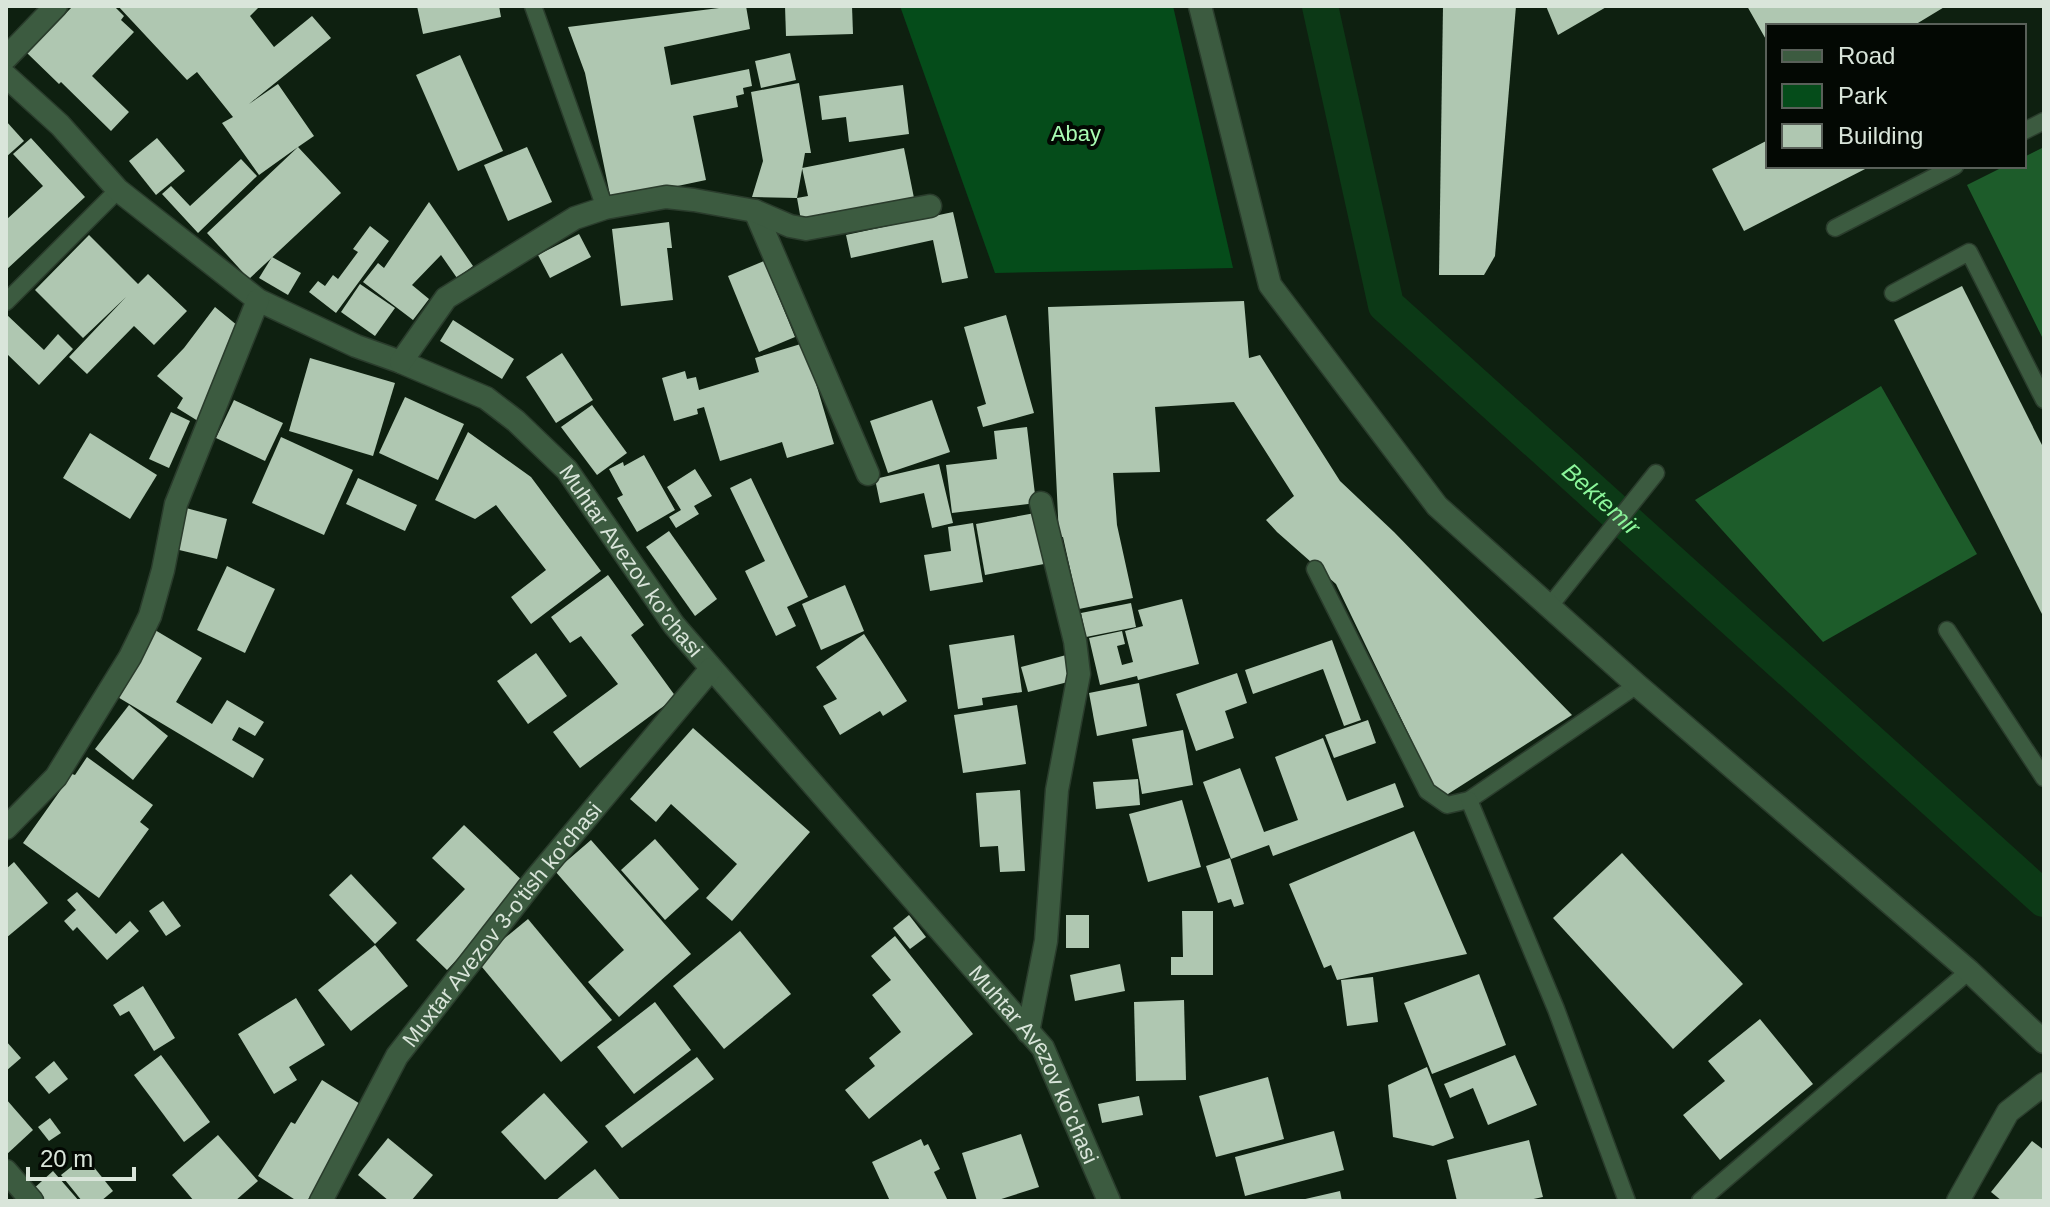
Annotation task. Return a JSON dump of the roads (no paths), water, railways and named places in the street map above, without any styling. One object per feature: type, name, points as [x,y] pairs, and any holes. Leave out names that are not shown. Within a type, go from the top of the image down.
[{"type":"street","points":[[6,58],[56,6]]},
{"type":"street","points":[[1200,6],[1270,285],[1437,506],[1637,685],[1969,971],[2044,1042]]},
{"type":"street","name":"Muhtar Avezov ko'chasi","points":[[6,76],[60,125],[118,190],[258,300],[356,346],[486,398],[516,421],[567,470],[674,625],[1043,1048],[1109,1201]]},
{"type":"street","points":[[401,362],[446,298],[575,218],[605,208],[666,197],[755,211],[790,226],[806,229],[930,206]]},
{"type":"street","points":[[755,211],[868,474]]},
{"type":"street","points":[[6,828],[56,777],[130,657],[150,616],[176,504],[258,300]]},
{"type":"street","points":[[1028,1032],[1046,941],[1057,790],[1079,674],[1075,641],[1041,503]]},
{"type":"street","name":"Muxtar Avezov 3-o'tish ko'chasi","points":[[321,1201],[397,1056],[536,878],[711,669]]},
{"type":"street","points":[[1958,1201],[2008,1112],[2044,1084]]},
{"type":"street","points":[[6,1171],[32,1201]]},
{"type":"lane","points":[[533,6],[605,208]]},
{"type":"lane","points":[[2026,130],[2044,121]]},
{"type":"lane","points":[[1835,228],[1951,168]]},
{"type":"lane","points":[[6,302],[118,190]]},
{"type":"lane","points":[[1893,293],[1969,252],[2044,400]]},
{"type":"lane","points":[[1549,607],[1656,473]]},
{"type":"lane","points":[[1315,569],[1427,791],[1447,805],[1469,800],[1637,685]]},
{"type":"lane","points":[[1947,630],[2044,778]]},
{"type":"lane","points":[[1469,800],[1556,1009],[1627,1201]]},
{"type":"lane","points":[[1700,1201],[1969,971]]},
{"type":"waterway","name":"Bektemir","points":[[1320,6],[1386,305],[2044,899]]},
{"type":"park label","name":"Abay","points":[[1076,133]]}]
